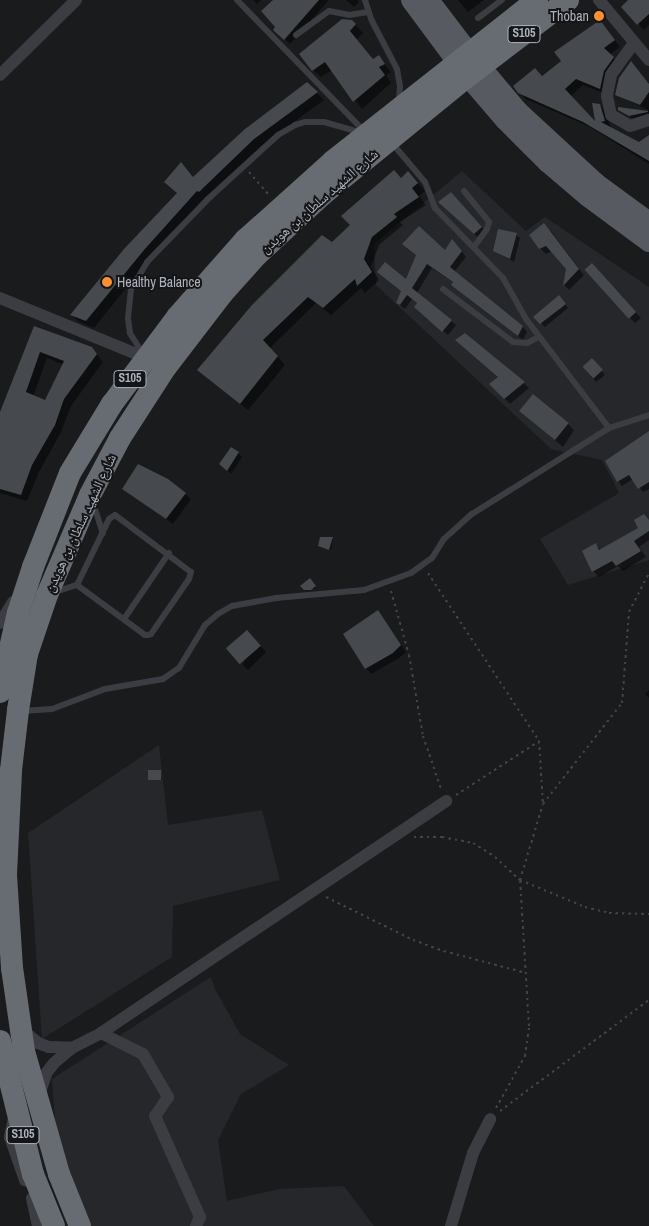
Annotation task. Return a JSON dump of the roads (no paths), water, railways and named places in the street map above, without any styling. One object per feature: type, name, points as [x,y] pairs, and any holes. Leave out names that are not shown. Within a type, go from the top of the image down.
[{"type":"highway","name":"شارع الشهيد سلطان بن هويدن","points":[[80,1226],[59,1174],[28,1071],[12,968],[6,874],[12,770],[18,710],[27,654],[47,595],[90,495],[143,400],[189,334],[256,256],[293,221],[389,140],[537,0]]},
{"type":"highway","name":"شارع الشهيد سلطان بن هويدن","points":[[0,692],[18,613],[33,567],[70,473],[110,407],[209,278],[245,240],[280,208],[397,109],[469,65],[568,0]]},
{"type":"highway","points":[[90,495],[98,464],[124,412],[121,408],[110,407]]},
{"type":"highway","name":"S105","points":[[0,1041],[33,1174],[54,1226]]},
{"type":"highway","points":[[19,1118],[48,1180],[55,1180],[59,1174]]},
{"type":"main road","points":[[411,0],[469,65],[548,163],[588,197],[649,242]]},
{"type":"main road","points":[[429,0],[469,65],[596,183],[649,222]]},
{"type":"street","points":[[0,75],[76,0]]},
{"type":"street","points":[[599,0],[634,43],[649,58]]},
{"type":"street","points":[[634,43],[611,74],[607,96],[611,115],[630,126],[649,120]]},
{"type":"street","points":[[0,298],[146,358]]},
{"type":"street","points":[[0,623],[12,606],[20,580],[33,567]]},
{"type":"street","points":[[39,1104],[39,1093],[47,1072],[54,1063],[72,1048],[101,1033],[315,891],[446,801]]},
{"type":"street","points":[[20,1029],[29,1037],[49,1048],[72,1048]]},
{"type":"street","points":[[101,1033],[143,1054],[168,1097],[155,1116],[201,1223]]},
{"type":"street","points":[[0,1084],[4,1096],[19,1118],[11,1124],[10,1137],[35,1207],[38,1226]]},
{"type":"street","points":[[450,1226],[473,1153],[490,1119]]},
{"type":"lane","points":[[238,0],[366,134]]},
{"type":"lane","points":[[365,0],[368,12],[397,69],[400,90],[397,109]]},
{"type":"lane","points":[[478,18],[502,0]]},
{"type":"lane","points":[[296,35],[330,11],[349,15],[368,12]]},
{"type":"lane","points":[[146,358],[130,332],[128,318],[130,296],[138,275],[147,262],[181,227],[278,135],[305,122],[324,122],[366,134]]},
{"type":"lane","points":[[389,140],[425,182],[436,208],[503,278],[526,319],[609,428]]},
{"type":"lane","points":[[464,191],[486,215],[489,222],[487,229],[474,247]]},
{"type":"lane","points":[[443,289],[513,342],[527,343],[539,336]]},
{"type":"lane","points":[[18,710],[52,709],[105,689],[164,679],[179,668],[206,625],[218,614],[232,606],[276,598],[364,590],[411,573],[432,558],[444,539],[472,514],[609,428],[649,415]]},
{"type":"lane","points":[[90,495],[103,533]]},
{"type":"lane","points":[[47,595],[76,585],[112,516],[118,516],[189,569],[189,579],[151,634],[145,635],[76,585]]},
{"type":"lane","points":[[124,619],[169,553]]},
{"type":"place","name":"Thoban","points":[[599,16]]},
{"type":"place","name":"Healthy Balance","points":[[107,282]]}]
